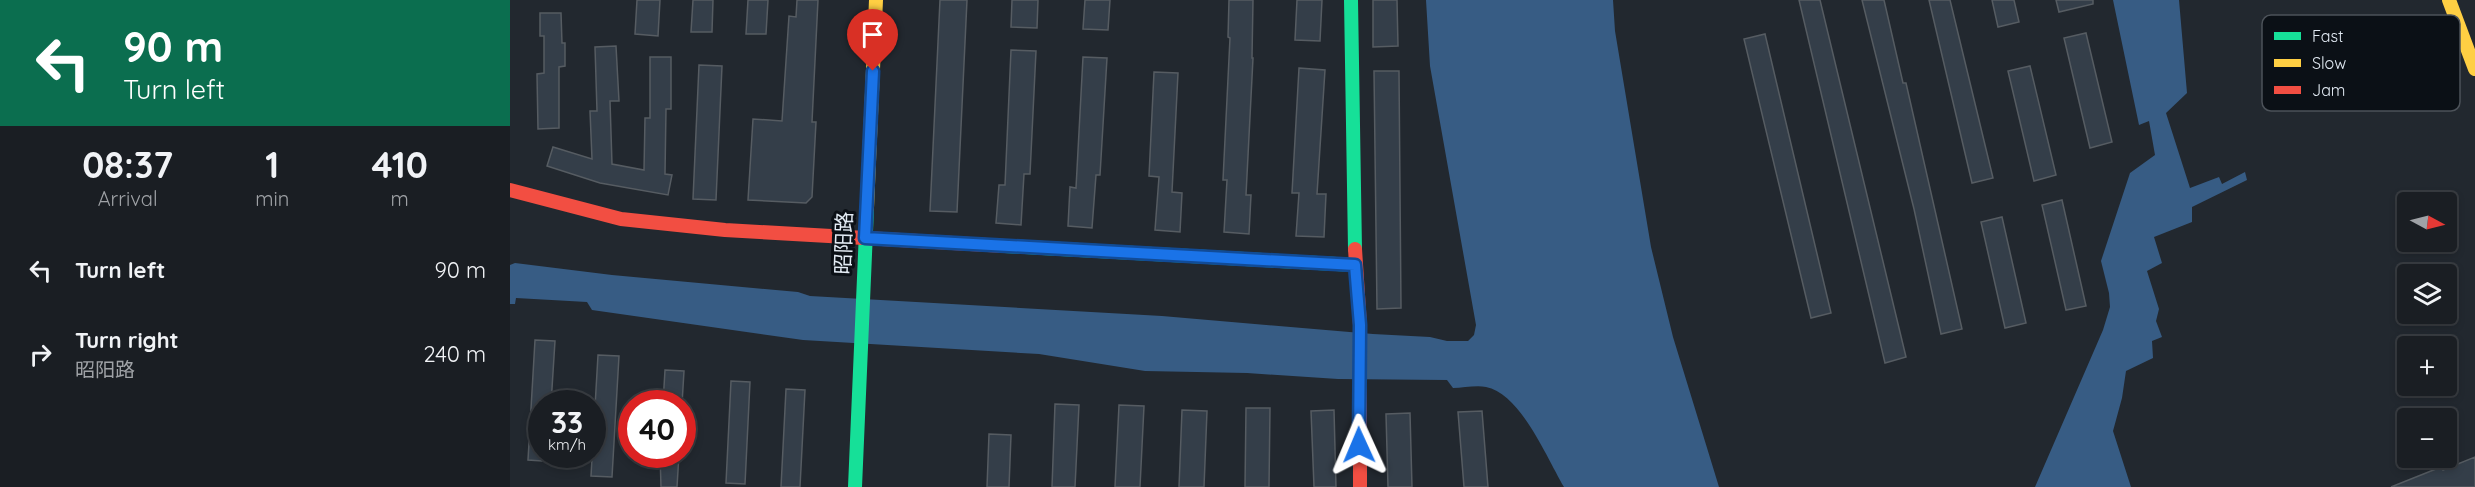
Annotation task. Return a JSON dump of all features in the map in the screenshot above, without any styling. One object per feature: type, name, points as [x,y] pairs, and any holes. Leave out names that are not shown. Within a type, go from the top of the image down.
[{"type":"street","name":"昭阳路","points":[[855,487],[876,0]]},
{"type":"street","points":[[1351,0],[1355,265],[1360,325],[1360,487]]},
{"type":"street","points":[[2449,0],[2455,15]]},
{"type":"street","points":[[2460,29],[2475,69]]},
{"type":"street","points":[[510,190],[621,219],[725,230],[1355,265]]},
{"type":"water","points":[[1426,0],[1613,0],[1615,31],[1651,247],[1673,337],[1719,487],[1564,487],[1531,428],[1510,401],[1486,387],[1453,388],[1447,380],[1338,379],[1247,373],[1145,371],[1039,354],[803,340],[592,310],[587,302],[516,298],[515,304],[510,304],[510,265],[515,263],[612,275],[798,292],[810,296],[1162,316],[1468,341],[1474,335],[1476,325],[1430,66]]},
{"type":"water","points":[[2113,0],[2179,0],[2187,93],[2166,113],[2190,188],[2219,177],[2222,184],[2245,172],[2247,180],[2192,207],[2192,222],[2154,237],[2162,263],[2147,271],[2159,309],[2156,321],[2162,337],[2152,341],[2153,358],[2126,371],[2122,398],[2113,431],[2131,487],[2035,487],[2103,330],[2110,307],[2101,261],[2130,173],[2155,155],[2149,121],[2139,125]]},
{"type":"building","points":[[637,0],[660,0],[658,36],[635,34]]},
{"type":"building","points":[[693,0],[713,0],[712,32],[691,32]]},
{"type":"building","points":[[748,0],[768,0],[766,34],[746,34]]},
{"type":"building","points":[[797,0],[818,0],[812,122],[816,122],[812,197],[806,203],[748,200],[753,119],[782,121],[789,16],[796,17]]},
{"type":"building","points":[[940,0],[967,0],[957,212],[930,211]]},
{"type":"building","points":[[1012,0],[1038,0],[1037,28],[1011,27]]},
{"type":"building","points":[[1085,0],[1110,0],[1108,30],[1083,29]]},
{"type":"building","points":[[1229,0],[1253,0],[1253,58],[1246,195],[1251,195],[1249,234],[1224,232],[1227,180],[1223,180],[1230,38],[1228,37]]},
{"type":"building","points":[[1297,0],[1322,0],[1320,41],[1295,40]]},
{"type":"building","points":[[1373,0],[1397,0],[1398,46],[1373,47]]},
{"type":"building","points":[[1799,0],[1820,0],[1906,357],[1885,363]]},
{"type":"building","points":[[1862,0],[1884,0],[1903,83],[1906,83],[1962,329],[1941,334],[1914,209]]},
{"type":"building","points":[[1929,0],[1950,0],[1993,178],[1972,183]]},
{"type":"building","points":[[1992,0],[2014,0],[2019,22],[1998,27]]},
{"type":"building","points":[[2056,0],[2093,0],[2093,4],[2059,12]]},
{"type":"building","points":[[540,13],[561,13],[565,66],[559,67],[559,128],[538,129],[537,74],[544,73],[544,36],[540,36]]},
{"type":"building","points":[[2086,33],[2112,142],[2090,148],[2064,38]]},
{"type":"building","points":[[1765,34],[1831,313],[1811,318],[1744,39]]},
{"type":"building","points":[[616,46],[619,101],[610,101],[612,164],[644,170],[645,118],[650,118],[650,57],[671,57],[671,109],[666,109],[665,174],[672,175],[668,195],[600,183],[547,166],[553,147],[592,159],[590,111],[597,111],[595,47]]},
{"type":"building","points":[[1011,50],[1036,51],[1030,174],[1024,174],[1021,225],[996,223],[999,185],[1005,185]]},
{"type":"building","points":[[1083,57],[1107,58],[1100,175],[1096,175],[1092,228],[1068,226],[1070,187],[1076,188]]},
{"type":"building","points":[[699,65],[722,66],[716,200],[693,199]]},
{"type":"building","points":[[2030,66],[2056,175],[2034,181],[2008,71]]},
{"type":"building","points":[[1299,68],[1325,70],[1317,194],[1326,194],[1324,237],[1296,236],[1299,193],[1292,193]]},
{"type":"building","points":[[1374,71],[1399,71],[1401,308],[1377,309]]},
{"type":"building","points":[[1154,72],[1178,73],[1172,192],[1182,193],[1180,232],[1155,230],[1159,177],[1149,176]]},
{"type":"building","points":[[2062,200],[2086,306],[2066,310],[2042,205]]},
{"type":"building","points":[[2002,217],[2026,323],[2005,328],[1981,222]]},
{"type":"building","points":[[535,340],[555,341],[552,390],[532,390]]},
{"type":"building","points":[[598,355],[619,356],[612,477],[591,476],[591,468],[606,468],[606,390],[596,390]]},
{"type":"building","points":[[665,370],[684,371],[683,390],[664,390]]},
{"type":"building","points":[[731,381],[750,382],[745,484],[726,483]]},
{"type":"building","points":[[786,389],[805,390],[800,487],[781,487]]},
{"type":"building","points":[[1055,404],[1079,405],[1075,487],[1052,487]]},
{"type":"building","points":[[1119,405],[1144,406],[1140,487],[1115,487]]},
{"type":"building","points":[[1246,408],[1270,408],[1269,487],[1245,487]]},
{"type":"building","points":[[1182,410],[1207,411],[1204,487],[1179,487]]},
{"type":"building","points":[[1334,410],[1336,487],[1314,487],[1311,411]]},
{"type":"building","points":[[1482,411],[1488,487],[1464,487],[1458,412]]},
{"type":"building","points":[[1410,413],[1412,487],[1388,487],[1386,414]]},
{"type":"building","points":[[989,434],[1011,435],[1009,487],[987,487]]},
{"type":"building","points":[[2475,457],[2475,487],[2391,487],[2438,468],[2443,470],[2457,468],[2457,464]]},
{"type":"building","points":[[660,468],[678,468],[677,487],[661,487]]},
{"type":"traffic: fast","points":[[1351,0],[1355,249]]},
{"type":"traffic: fast","points":[[855,487],[867,208]]},
{"type":"traffic: fast","points":[[1005,246],[1355,265]]},
{"type":"traffic: slow","points":[[867,208],[876,0]]},
{"type":"traffic: slow","points":[[2449,0],[2455,15]]},
{"type":"traffic: slow","points":[[2460,29],[2475,69]]},
{"type":"traffic: jam","points":[[510,190],[621,219],[725,230],[1005,246]]},
{"type":"traffic: jam","points":[[1355,249],[1360,325],[1360,487]]},
{"type":"route","points":[[873,71],[865,238],[1355,265],[1357,311],[1360,325],[1359,445]]}]
